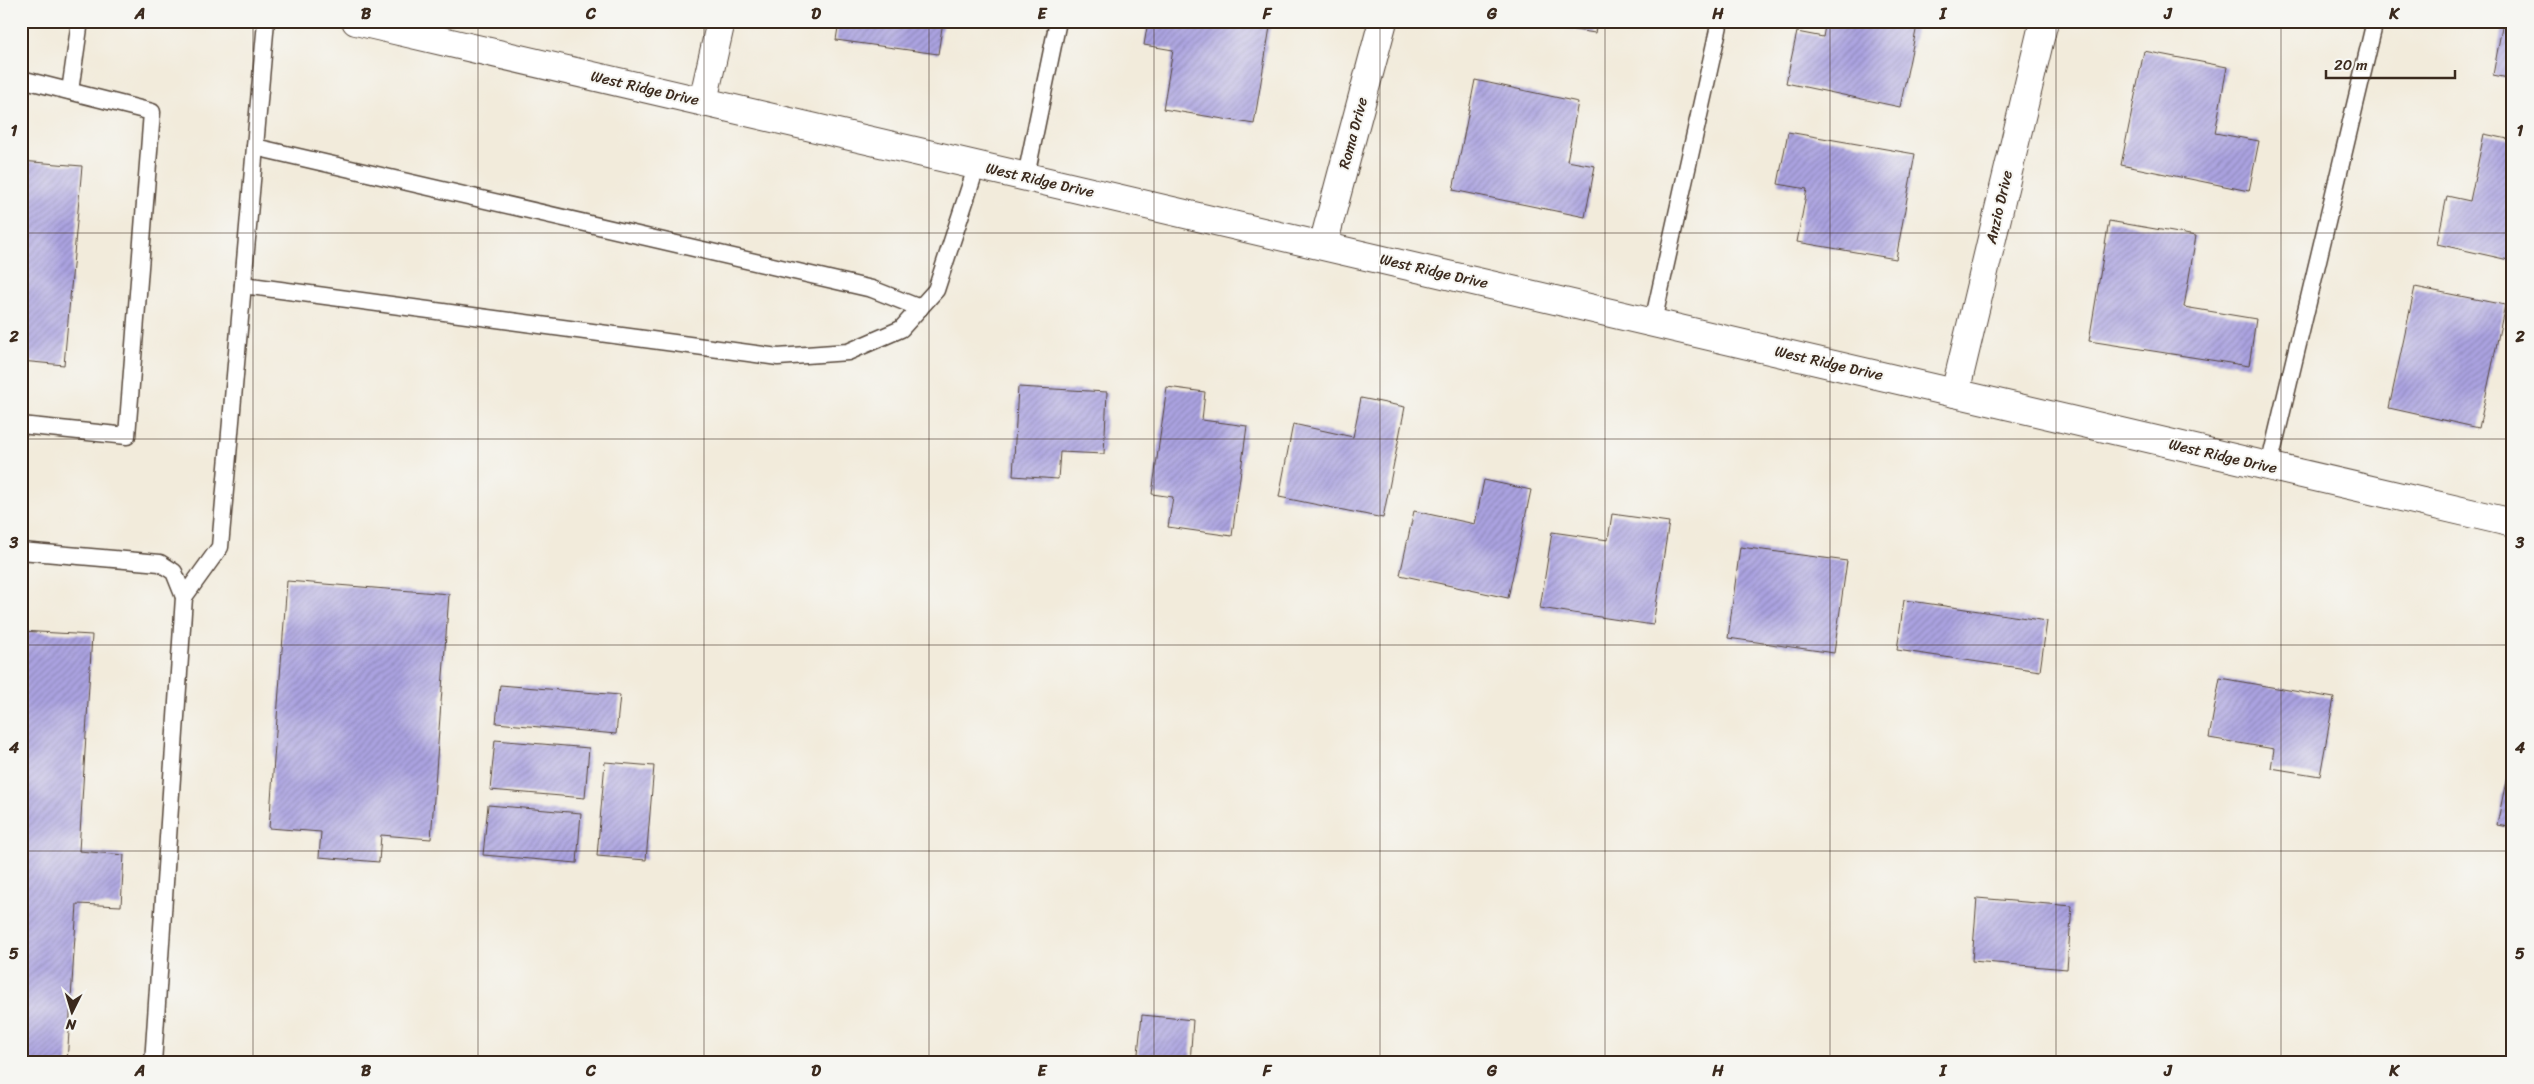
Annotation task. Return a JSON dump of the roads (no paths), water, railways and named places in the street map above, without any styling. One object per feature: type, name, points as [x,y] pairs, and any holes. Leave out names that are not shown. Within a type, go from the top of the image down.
[{"type":"street","name":"West Ridge Drive","points":[[356,21],[409,28],[703,101],[2513,523]]},
{"type":"street","points":[[703,101],[721,21]]},
{"type":"street","name":"Roma Drive","points":[[1323,246],[1383,21]]},
{"type":"street","name":"Anzio Drive","points":[[1955,393],[2044,21]]},
{"type":"lane","points":[[70,90],[80,21]]},
{"type":"lane","points":[[184,597],[220,547],[266,21]]},
{"type":"lane","points":[[1026,176],[1058,21]]},
{"type":"lane","points":[[1654,322],[1720,21]]},
{"type":"lane","points":[[2269,466],[2375,21]]},
{"type":"lane","points":[[21,79],[152,112],[127,436],[21,425]]},
{"type":"lane","points":[[255,147],[872,289],[920,308]]},
{"type":"lane","points":[[243,286],[778,357],[848,352],[901,329],[936,290],[977,165]]},
{"type":"lane","points":[[21,551],[160,563],[174,572],[184,597],[152,1063]]}]
